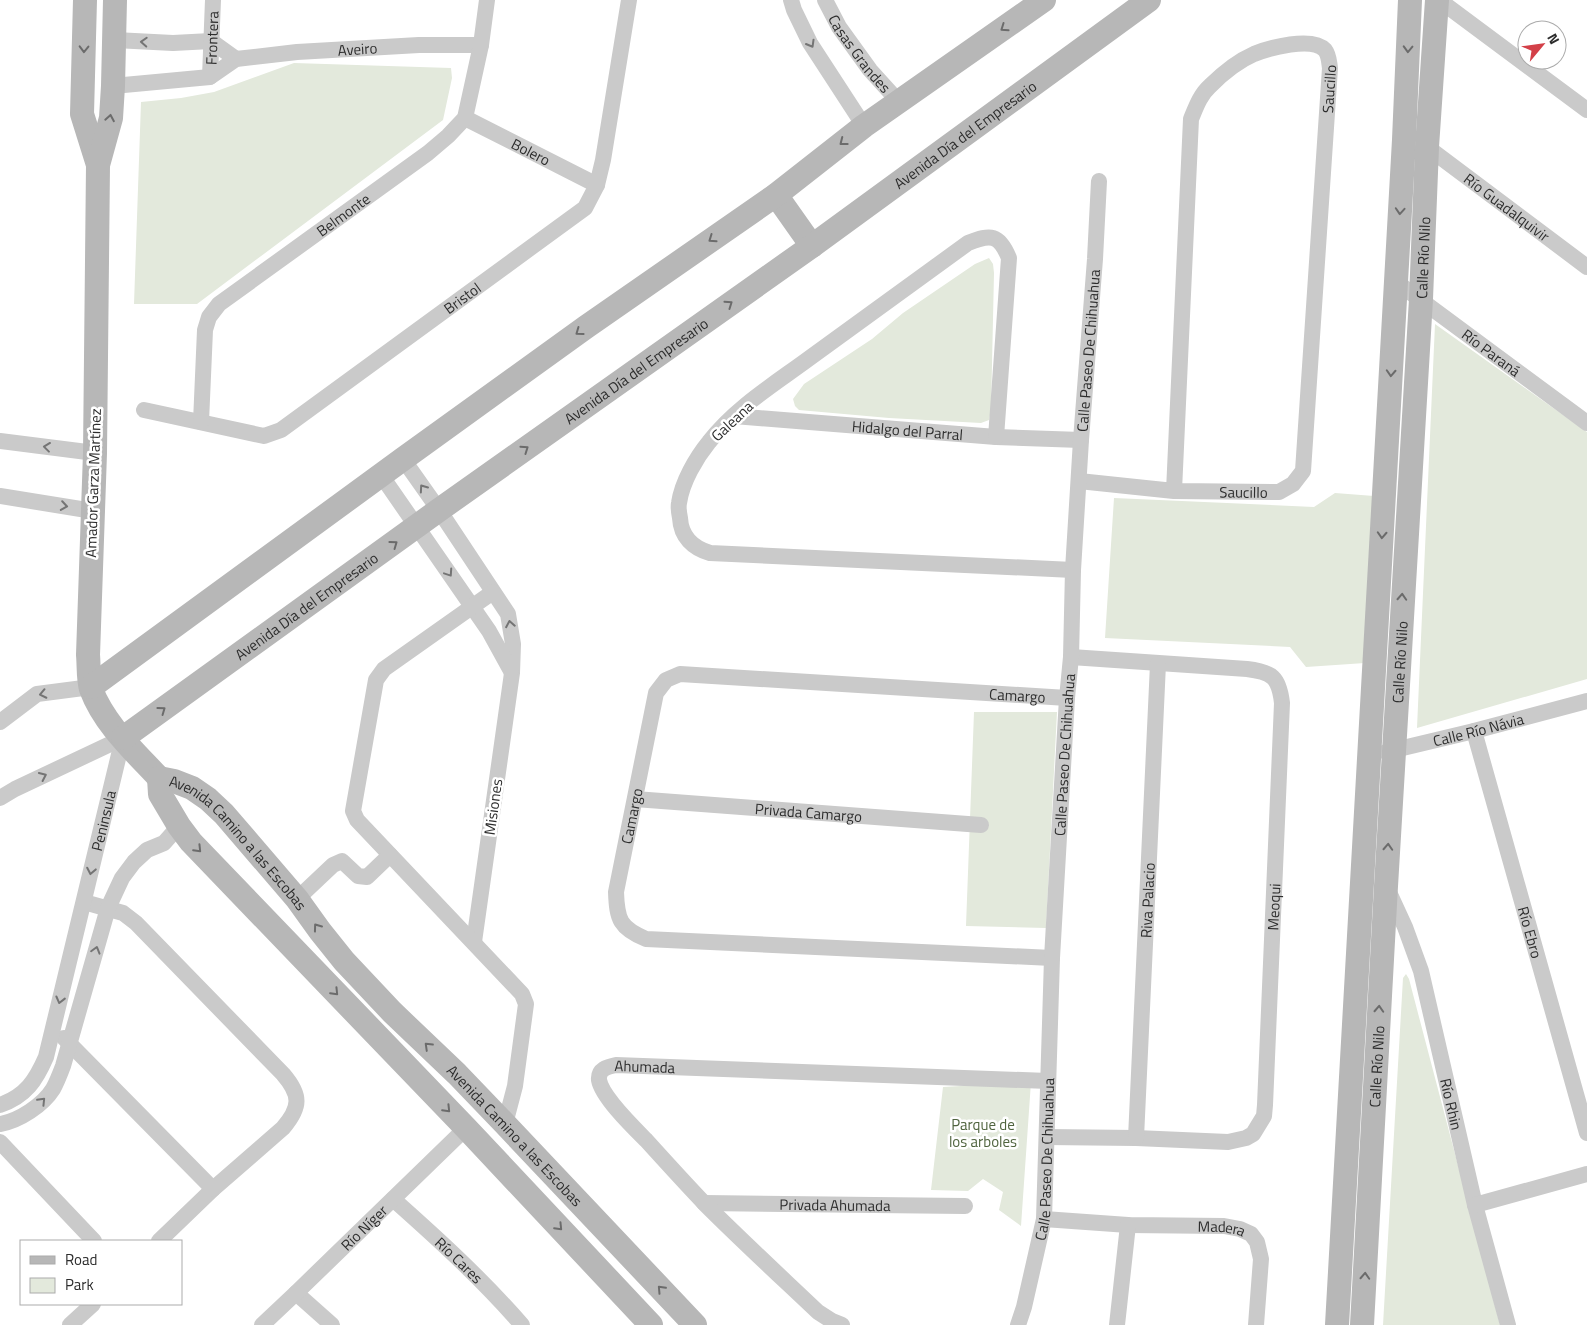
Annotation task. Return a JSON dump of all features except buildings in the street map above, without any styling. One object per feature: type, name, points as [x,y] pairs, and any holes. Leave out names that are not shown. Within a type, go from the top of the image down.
[{"type":"street","name":"Amador Garza Martínez","points":[[85,0],[82,114],[98,165]]},
{"type":"street","name":"Amador Garza Martínez","points":[[115,0],[111,118],[98,165],[94,453],[88,655],[91,688],[100,708],[113,728],[158,778]]},
{"type":"street","name":"Frontera","points":[[210,77],[213,0]]},
{"type":"street","points":[[465,118],[481,45],[487,0]]},
{"type":"street","name":"Bristol","points":[[144,410],[264,436],[282,430],[585,208],[597,185],[603,160],[629,0]]},
{"type":"street","points":[[791,0],[810,43],[864,126]]},
{"type":"street","name":"Casas Grandes","points":[[825,0],[839,28],[870,70],[899,102]]},
{"type":"street","points":[[0,722],[36,694],[91,688],[586,327],[776,194],[864,126],[1044,0]]},
{"type":"street","name":"Avenida Día del Empresario","points":[[123,738],[439,510],[812,246],[1149,0]]},
{"type":"street","name":"Calle Río Nilo","points":[[1337,1325],[1404,140],[1410,0]]},
{"type":"street","points":[[1438,0],[1587,110]]},
{"type":"street","name":"Calle Río Nilo","points":[[1362,1325],[1428,148],[1438,0]]},
{"type":"street","points":[[115,40],[173,43],[211,41],[236,59]]},
{"type":"street","name":"Saucillo","points":[[1079,481],[1174,491],[1279,492],[1293,484],[1303,471],[1330,68],[1325,50],[1316,44],[1302,43],[1283,46],[1254,54],[1227,71],[1208,87],[1198,101],[1191,119],[1174,491]]},
{"type":"street","name":"Aveiro","points":[[113,86],[210,77],[236,59],[297,52],[358,47],[481,45]]},
{"type":"street","name":"Bolero","points":[[465,118],[597,185]]},
{"type":"street","name":"Belmonte","points":[[201,422],[205,330],[209,317],[219,304],[428,153],[465,118]]},
{"type":"street","name":"Río Guadalquivir","points":[[1428,148],[1587,267]]},
{"type":"street","name":"Calle Paseo De Chihuahua","points":[[1018,1325],[1024,1307],[1044,1219],[1052,958],[1071,657],[1073,570],[1099,181]]},
{"type":"street","points":[[776,194],[812,246]]},
{"type":"street","name":"Galeana","points":[[996,437],[1009,258],[1004,246],[996,238],[983,237],[968,243],[771,386],[734,416],[709,442],[693,467],[678,504],[680,524],[688,540],[697,549],[710,553],[1073,570]]},
{"type":"street","name":"Río Paraná","points":[[1396,281],[1587,423]]},
{"type":"street","name":"Hidalgo del Parral","points":[[734,416],[996,437],[1081,440]]},
{"type":"street","points":[[0,441],[94,453]]},
{"type":"street","name":"Misiones","points":[[403,459],[508,614],[513,644],[512,673],[474,942]]},
{"type":"street","points":[[381,475],[490,631],[512,673]]},
{"type":"street","points":[[0,496],[92,511]]},
{"type":"street","points":[[493,592],[384,669],[376,680],[353,811],[357,820],[522,994],[526,1004],[515,1086],[505,1124]]},
{"type":"street","name":"Meoqui","points":[[1047,1137],[1238,1141],[1246,1138],[1256,1130],[1264,1116],[1266,1105],[1282,703],[1278,682],[1270,674],[1260,670],[1071,657]]},
{"type":"street","name":"Riva Palacio","points":[[1136,1138],[1158,664]]},
{"type":"street","name":"Camargo","points":[[1052,958],[646,939],[632,933],[622,923],[617,908],[616,892],[656,693],[666,680],[680,674],[1067,698]]},
{"type":"street","name":"Calle Río Návia","points":[[1369,756],[1587,701]]},
{"type":"street","name":"Río Ebro","points":[[1474,731],[1587,1133]]},
{"type":"street","points":[[0,798],[15,789],[123,738]]},
{"type":"street","name":"Peninsula","points":[[0,1104],[25,1091],[37,1077],[46,1057],[123,738]]},
{"type":"street","name":"Avenida Camino a las Escobas","points":[[651,1325],[466,1128],[191,842],[160,794],[158,778],[174,780],[192,788],[208,799],[224,814],[297,899],[320,932],[344,961],[505,1124],[695,1325]]},
{"type":"street","name":"Privada Camargo","points":[[635,799],[980,825]]},
{"type":"street","points":[[0,1124],[11,1122],[35,1108],[52,1090],[63,1066],[108,908],[122,878],[134,862],[147,850],[164,844],[179,826]]},
{"type":"street","points":[[297,899],[333,865],[342,861],[358,876],[367,877],[390,855]]},
{"type":"street","name":"Río Rhin","points":[[1386,886],[1405,927],[1421,971],[1475,1205],[1508,1325]]},
{"type":"street","points":[[84,902],[123,913],[136,923],[283,1074],[295,1091],[297,1101],[295,1110],[291,1119],[283,1128],[213,1189],[160,1240]]},
{"type":"street","points":[[53,1028],[213,1189]]},
{"type":"street","name":"Ahumada","points":[[842,1325],[818,1312],[704,1203],[604,1093],[599,1079],[600,1073],[604,1068],[616,1065],[1048,1081]]},
{"type":"street","name":"Río Níger","points":[[262,1325],[466,1128]]},
{"type":"street","points":[[0,1142],[93,1240]]},
{"type":"street","points":[[1475,1205],[1587,1174]]},
{"type":"street","name":"Río Cares","points":[[394,1199],[466,1265],[522,1325]]},
{"type":"street","name":"Privada Ahumada","points":[[704,1203],[965,1206]]},
{"type":"street","name":"Madera","points":[[1044,1219],[1128,1225],[1224,1226],[1240,1229],[1251,1234],[1257,1242],[1261,1259],[1256,1325]]},
{"type":"street","points":[[1117,1325],[1128,1225]]},
{"type":"street","points":[[609,1279],[631,1257]]},
{"type":"street","points":[[296,1293],[332,1325]]},
{"type":"street","points":[[70,1325],[92,1305]]},
{"type":"green space","points":[[294,63],[451,68],[452,78],[443,120],[197,304],[134,304],[141,102],[214,92]]},
{"type":"green space","points":[[989,258],[993,264],[994,273],[991,410],[989,420],[981,423],[889,418],[799,410],[795,406],[793,399],[804,384],[872,339],[903,313],[975,264]]},
{"type":"green space","points":[[1435,324],[1587,432],[1587,679],[1417,728]]},
{"type":"green space","points":[[1335,493],[1374,496],[1365,663],[1306,667],[1290,647],[1105,638],[1114,498],[1314,507]]},
{"type":"green space","points":[[974,712],[1057,712],[1046,928],[966,926]]},
{"type":"green space","points":[[1406,974],[1409,979],[1500,1325],[1383,1325],[1403,978]]},
{"type":"green space","name":"Parque de los arboles","points":[[1031,1082],[1021,1226],[999,1210],[1003,1192],[983,1179],[968,1191],[931,1190],[943,1087]]}]
